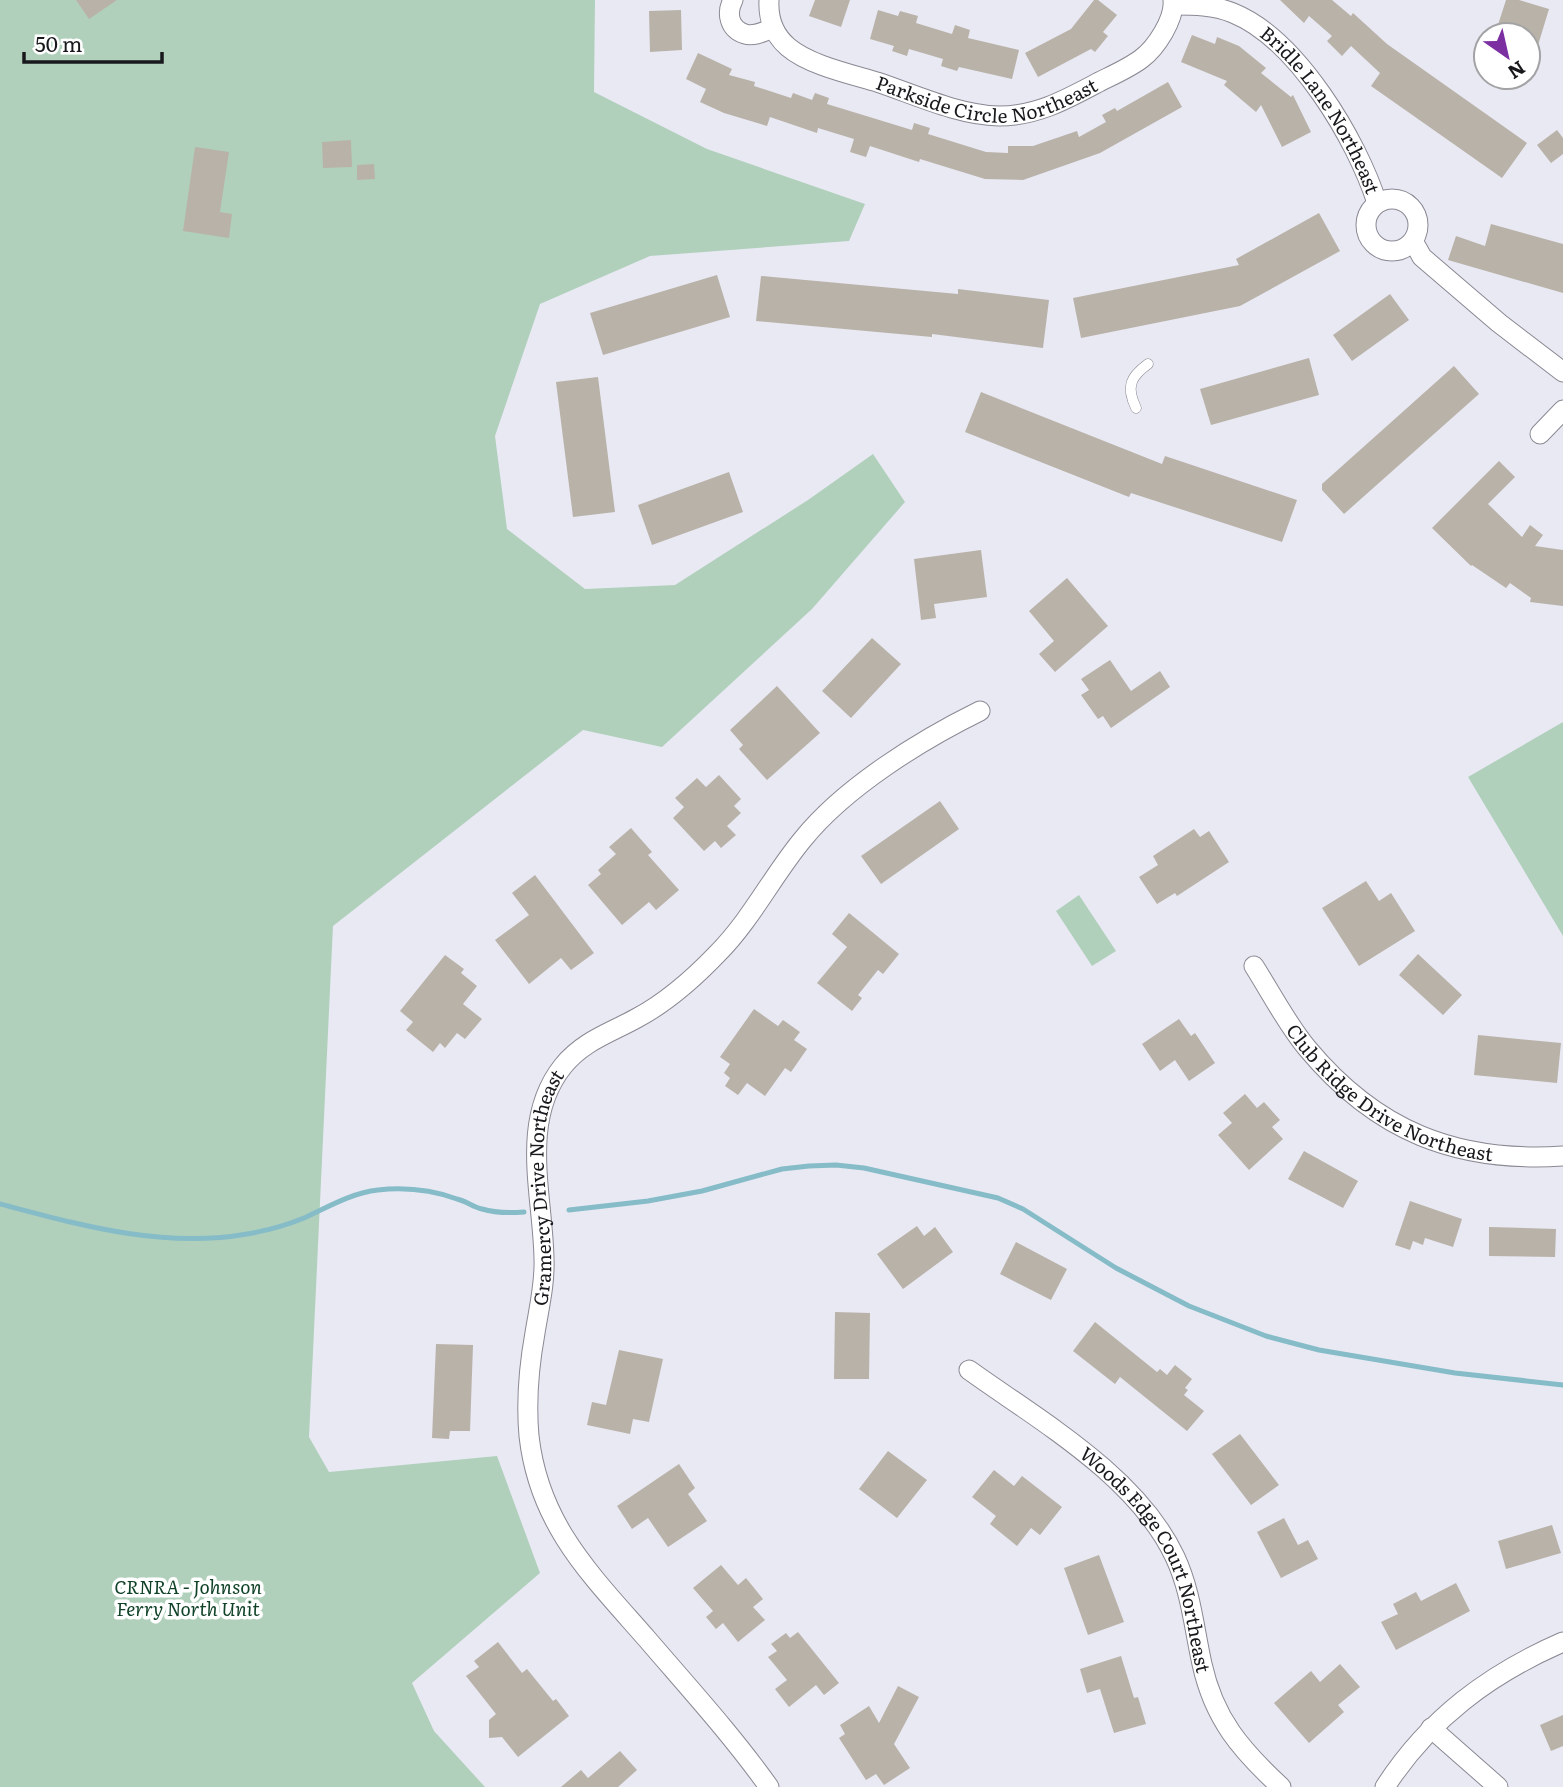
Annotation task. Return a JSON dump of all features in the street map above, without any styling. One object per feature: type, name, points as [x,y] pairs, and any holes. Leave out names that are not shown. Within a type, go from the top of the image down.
[{"type":"street","points":[[733,0],[730,19],[735,29],[746,34],[758,34],[773,28],[768,10],[769,0]]},
{"type":"street","name":"Parkside Circle Northeast","points":[[773,28],[790,49],[820,64],[960,109],[1001,116],[1054,106],[1142,58],[1167,25],[1174,2]]},
{"type":"street","name":"Bridle Lane Northeast","points":[[1174,2],[1208,6],[1233,13],[1279,44],[1316,84],[1342,128],[1377,203]]},
{"type":"street","points":[[1394,199],[1410,206],[1418,220],[1413,241],[1401,250],[1378,248],[1372,243],[1365,226],[1366,218],[1377,203],[1394,199]]},
{"type":"street","points":[[1413,241],[1422,257],[1499,323],[1563,372]]},
{"type":"street","points":[[1540,434],[1563,410]]},
{"type":"street","name":"Gramercy Drive Northeast","points":[[769,1787],[732,1738],[573,1553],[546,1505],[534,1461],[528,1411],[531,1360],[544,1282],[536,1152],[538,1125],[547,1096],[561,1068],[578,1050],[597,1036],[639,1017],[702,969],[724,947],[805,837],[839,802],[910,751],[980,710]]},
{"type":"street","name":"Club Ridge Drive Northeast","points":[[1254,966],[1305,1046],[1346,1088],[1394,1123],[1445,1146],[1475,1153],[1505,1157],[1563,1156]]},
{"type":"street","name":"Woods Edge Court Northeast","points":[[969,1370],[1105,1469],[1151,1516],[1175,1556],[1184,1580],[1192,1605],[1203,1665],[1219,1713],[1243,1751],[1281,1787]]},
{"type":"street","points":[[1385,1787],[1431,1728],[1480,1686],[1510,1667],[1563,1642]]},
{"type":"street","points":[[1431,1728],[1498,1787]]},
{"type":"lane","points":[[1136,408],[1130,392],[1132,382],[1135,373],[1148,364]]},
{"type":"green space","name":"CRNRA - Johnson Ferry North Unit","points":[[0,0],[595,0],[594,92],[707,149],[865,204],[849,241],[650,256],[540,304],[495,436],[507,529],[585,589],[675,585],[808,500],[873,454],[905,502],[812,609],[662,747],[583,730],[333,926],[309,1437],[329,1472],[497,1456],[540,1573],[412,1683],[434,1731],[485,1787],[0,1787]]},
{"type":"green space","points":[[1563,722],[1563,936],[1468,777]]},
{"type":"green space","points":[[1079,895],[1116,951],[1092,966],[1056,911]]},
{"type":"building","points":[[76,0],[117,0],[89,19]]},
{"type":"building","points":[[815,0],[850,0],[841,27],[809,16]]},
{"type":"building","points":[[1094,0],[1098,0],[1117,15],[1103,32],[1108,36],[1095,52],[1091,49],[1038,77],[1025,53],[1071,29]]},
{"type":"building","points":[[1280,0],[1332,0],[1351,16],[1353,13],[1387,44],[1527,143],[1502,178],[1371,86],[1380,73],[1351,46],[1342,56],[1327,41],[1332,36],[1309,16],[1304,23]]},
{"type":"building","points":[[1506,0],[1519,0],[1549,9],[1542,32],[1542,21],[1499,21]]},
{"type":"building","points":[[681,10],[682,50],[650,52],[649,11]]},
{"type":"building","points":[[878,10],[898,16],[900,11],[918,16],[916,23],[952,34],[955,25],[970,30],[968,38],[1019,50],[1012,79],[959,67],[957,71],[941,66],[943,59],[909,49],[907,56],[892,51],[894,46],[870,39]]},
{"type":"building","points":[[1192,35],[1215,44],[1217,37],[1239,46],[1266,68],[1261,73],[1291,97],[1293,95],[1311,132],[1282,147],[1261,105],[1256,112],[1224,85],[1227,81],[1181,62]]},
{"type":"building","points":[[698,53],[732,69],[729,75],[755,82],[754,86],[791,98],[793,93],[812,100],[815,93],[829,98],[827,104],[912,130],[914,123],[930,128],[928,134],[986,152],[1008,153],[1008,146],[1033,146],[1077,131],[1079,137],[1106,122],[1102,115],[1115,108],[1117,111],[1168,82],[1182,107],[1100,153],[1023,180],[985,179],[870,146],[866,157],[850,152],[854,139],[818,128],[817,133],[770,117],[767,126],[724,113],[700,102],[706,89],[686,79]]},
{"type":"building","points":[[1557,130],[1563,138],[1563,154],[1551,163],[1537,145]]},
{"type":"building","points":[[351,140],[352,167],[323,168],[322,142]]},
{"type":"building","points":[[195,147],[229,152],[220,212],[232,214],[229,238],[183,231]]},
{"type":"building","points":[[374,164],[375,179],[357,180],[357,165]]},
{"type":"building","points":[[1319,213],[1340,251],[1240,306],[1081,338],[1073,298],[1239,265],[1236,259]]},
{"type":"building","points":[[1491,224],[1563,244],[1563,293],[1448,260],[1456,236],[1485,246]]},
{"type":"building","points":[[717,275],[730,317],[603,355],[590,313]]},
{"type":"building","points":[[761,276],[958,294],[958,289],[1049,300],[1043,348],[932,334],[932,337],[756,321]]},
{"type":"building","points":[[1390,294],[1409,320],[1352,361],[1333,335]]},
{"type":"building","points":[[1309,358],[1319,395],[1211,425],[1200,389]]},
{"type":"building","points":[[1454,366],[1479,394],[1344,514],[1322,490],[1322,484]]},
{"type":"building","points":[[598,377],[615,512],[573,517],[556,382]]},
{"type":"building","points":[[981,392],[1162,464],[1165,456],[1297,500],[1282,542],[1131,493],[1129,497],[965,432]]},
{"type":"building","points":[[1499,461],[1515,477],[1488,504],[1522,537],[1530,525],[1543,535],[1535,546],[1563,550],[1563,606],[1530,602],[1531,598],[1510,583],[1506,588],[1471,566],[1432,528]]},
{"type":"building","points":[[729,472],[743,512],[652,545],[638,505]]},
{"type":"building","points":[[981,550],[987,597],[934,604],[936,618],[921,620],[914,559]]},
{"type":"building","points":[[1067,578],[1108,626],[1055,672],[1039,654],[1054,641],[1029,611]]},
{"type":"building","points":[[872,638],[901,664],[851,718],[822,691]]},
{"type":"building","points":[[1110,660],[1131,691],[1160,671],[1170,687],[1111,728],[1103,716],[1098,719],[1081,695],[1089,690],[1081,679]]},
{"type":"building","points":[[777,686],[820,733],[767,780],[739,749],[743,745],[730,730]]},
{"type":"building","points":[[719,775],[741,799],[734,806],[741,813],[727,826],[736,835],[721,848],[715,841],[704,851],[673,818],[684,807],[675,798],[697,778],[706,787]]},
{"type":"building","points":[[940,801],[959,829],[881,884],[861,856]]},
{"type":"building","points":[[631,828],[652,852],[648,855],[679,890],[656,910],[649,902],[622,925],[588,885],[601,874],[598,870],[616,854],[609,847]]},
{"type":"building","points":[[1194,829],[1200,837],[1209,831],[1229,862],[1177,896],[1175,893],[1157,904],[1139,877],[1158,865],[1153,856]]},
{"type":"building","points":[[535,875],[594,953],[571,970],[561,958],[529,984],[495,940],[529,915],[512,893]]},
{"type":"building","points":[[1366,881],[1379,901],[1391,893],[1415,931],[1359,966],[1322,908]]},
{"type":"building","points":[[849,913],[899,954],[883,974],[878,970],[858,995],[862,998],[852,1011],[817,983],[847,947],[832,934]]},
{"type":"building","points":[[1418,954],[1462,995],[1443,1015],[1399,975]]},
{"type":"building","points":[[445,955],[464,969],[461,973],[477,986],[463,1004],[482,1019],[465,1039],[457,1033],[445,1048],[440,1043],[433,1052],[406,1030],[413,1022],[400,1011]]},
{"type":"building","points":[[754,1009],[778,1026],[783,1020],[800,1032],[794,1040],[807,1049],[791,1072],[785,1068],[765,1096],[747,1083],[738,1095],[725,1086],[730,1078],[724,1073],[730,1064],[720,1057]]},
{"type":"building","points":[[1179,1019],[1191,1036],[1195,1033],[1215,1063],[1189,1081],[1175,1060],[1160,1071],[1142,1044]]},
{"type":"building","points":[[1478,1035],[1561,1043],[1557,1083],[1474,1075]]},
{"type":"building","points":[[1245,1094],[1257,1108],[1264,1102],[1280,1120],[1272,1127],[1283,1139],[1249,1170],[1218,1135],[1232,1123],[1223,1113]]},
{"type":"building","points":[[1304,1151],[1358,1181],[1343,1208],[1288,1179]]},
{"type":"building","points":[[1410,1201],[1462,1219],[1453,1247],[1425,1238],[1423,1245],[1413,1241],[1410,1250],[1395,1245]]},
{"type":"building","points":[[917,1226],[924,1236],[935,1227],[953,1252],[903,1289],[877,1254]]},
{"type":"building","points":[[1489,1227],[1556,1229],[1555,1257],[1489,1256]]},
{"type":"building","points":[[1016,1242],[1067,1269],[1051,1300],[1000,1274]]},
{"type":"building","points":[[835,1312],[870,1313],[869,1379],[834,1379]]},
{"type":"building","points":[[1095,1322],[1157,1372],[1160,1369],[1167,1375],[1175,1365],[1192,1379],[1185,1388],[1188,1390],[1184,1395],[1204,1411],[1187,1431],[1120,1377],[1115,1384],[1073,1351]]},
{"type":"building","points":[[436,1344],[473,1345],[470,1431],[450,1431],[449,1439],[432,1438]]},
{"type":"building","points":[[619,1350],[663,1359],[649,1422],[633,1419],[630,1434],[587,1425],[592,1402],[606,1405]]},
{"type":"building","points":[[1240,1434],[1279,1485],[1251,1505],[1212,1454]]},
{"type":"building","points":[[888,1451],[927,1480],[897,1518],[859,1489]]},
{"type":"building","points":[[679,1464],[695,1488],[688,1494],[707,1521],[668,1547],[648,1518],[632,1529],[617,1506]]},
{"type":"building","points":[[994,1470],[1014,1486],[1022,1476],[1062,1507],[1040,1535],[1031,1528],[1017,1546],[990,1524],[996,1516],[972,1497]]},
{"type":"building","points":[[1284,1518],[1298,1545],[1308,1540],[1318,1559],[1281,1578],[1257,1532]]},
{"type":"building","points":[[1552,1525],[1561,1553],[1506,1569],[1498,1541]]},
{"type":"building","points":[[1099,1555],[1124,1622],[1088,1635],[1064,1568]]},
{"type":"building","points":[[721,1565],[738,1585],[746,1578],[763,1599],[753,1607],[765,1620],[738,1642],[723,1623],[716,1629],[706,1617],[713,1611],[693,1588]]},
{"type":"building","points":[[1456,1583],[1470,1611],[1396,1650],[1381,1622],[1398,1614],[1393,1604],[1416,1592],[1421,1601]]},
{"type":"building","points":[[798,1632],[839,1683],[824,1695],[816,1685],[789,1707],[775,1689],[787,1680],[768,1657],[777,1651],[771,1644],[786,1633],[790,1638]]},
{"type":"building","points":[[498,1642],[522,1673],[527,1669],[569,1716],[518,1757],[502,1737],[489,1738],[489,1720],[496,1714],[466,1676],[479,1667],[474,1661]]},
{"type":"building","points":[[1121,1656],[1134,1698],[1138,1697],[1146,1724],[1114,1733],[1100,1689],[1087,1693],[1080,1669]]},
{"type":"building","points":[[1340,1664],[1360,1687],[1338,1705],[1344,1712],[1309,1743],[1274,1703],[1311,1671],[1320,1682]]},
{"type":"building","points":[[898,1686],[919,1697],[894,1744],[910,1768],[884,1785],[876,1774],[866,1780],[839,1738],[845,1734],[840,1725],[869,1706],[879,1723]]},
{"type":"building","points":[[1563,1715],[1563,1746],[1551,1751],[1540,1725]]},
{"type":"building","points":[[620,1751],[637,1770],[618,1787],[561,1787],[581,1770],[588,1778]]},
{"type":"waterway","points":[[569,1210],[648,1201],[702,1191],[782,1169],[836,1165],[864,1168],[998,1198],[1023,1209],[1116,1268],[1189,1306],[1266,1336],[1319,1350],[1455,1373],[1563,1385]]},
{"type":"waterway","points":[[0,1204],[91,1227],[184,1239],[216,1238],[268,1229],[304,1218],[358,1194],[388,1189],[438,1193],[492,1211],[524,1212]]}]
